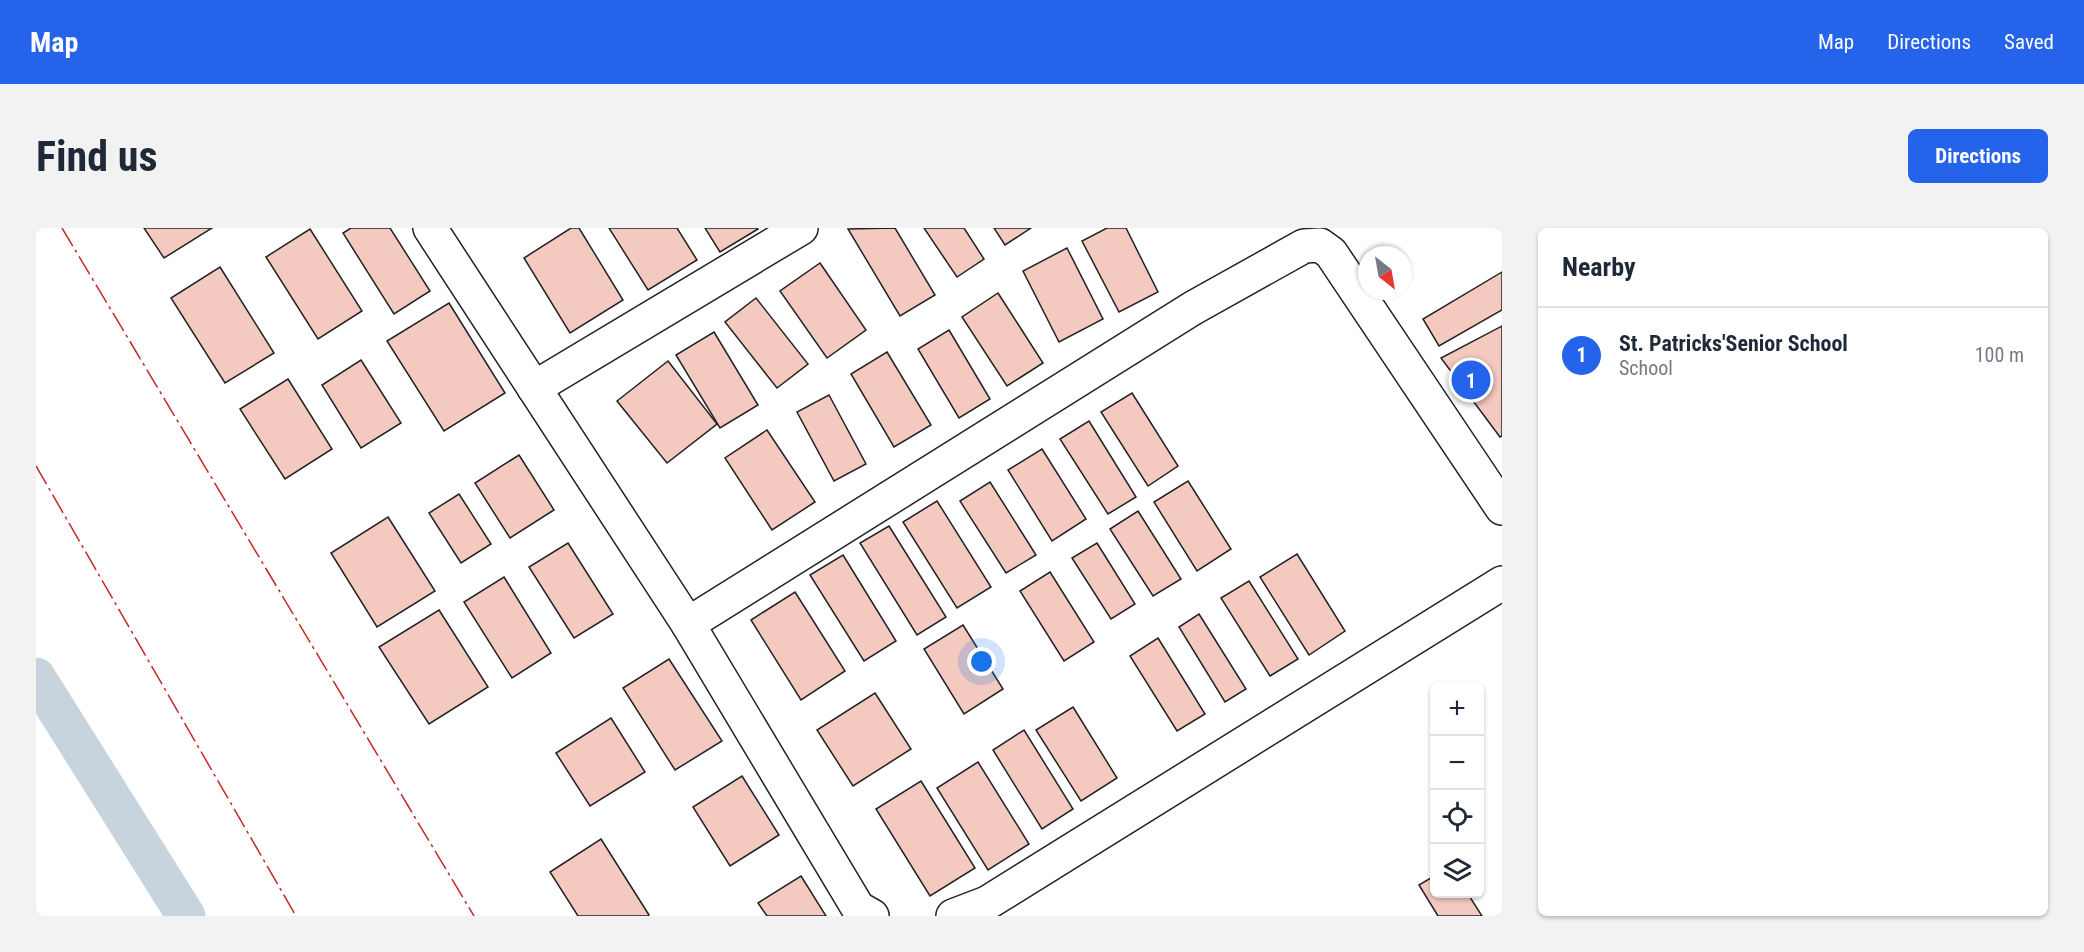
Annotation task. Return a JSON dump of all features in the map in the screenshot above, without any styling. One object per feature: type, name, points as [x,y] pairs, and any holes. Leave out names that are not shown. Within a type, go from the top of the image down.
[{"type":"street","points":[[430,228],[688,624],[858,908],[872,916]]},
{"type":"street","points":[[534,388],[801,228]]},
{"type":"street","points":[[688,624],[1193,308],[1304,246],[1320,245],[1330,253],[1502,508]]},
{"type":"street","points":[[953,916],[991,910],[1502,583]]},
{"type":"building","points":[[144,228],[212,228],[164,258]]},
{"type":"building","points":[[351,228],[390,228],[430,291],[394,314],[343,233]]},
{"type":"building","points":[[571,228],[579,228],[623,300],[570,333],[524,258]]},
{"type":"building","points":[[609,228],[677,228],[697,260],[648,290]]},
{"type":"building","points":[[705,228],[757,228],[758,229],[720,252]]},
{"type":"building","points":[[895,228],[935,295],[900,316],[848,229]]},
{"type":"building","points":[[924,228],[964,228],[984,259],[957,277]]},
{"type":"building","points":[[994,228],[1031,228],[1005,245]]},
{"type":"building","points":[[1107,228],[1126,228],[1158,292],[1119,312],[1082,241]]},
{"type":"building","points":[[310,229],[362,311],[318,339],[266,257]]},
{"type":"building","points":[[1067,248],[1103,319],[1059,342],[1023,271]]},
{"type":"building","points":[[820,263],[866,330],[827,358],[780,291]]},
{"type":"building","points":[[220,267],[274,353],[225,383],[171,298]]},
{"type":"building","points":[[1502,272],[1502,310],[1439,346],[1423,319]]},
{"type":"building","points":[[998,293],[1043,363],[1007,386],[962,317]]},
{"type":"building","points":[[756,298],[808,364],[777,388],[725,322]]},
{"type":"building","points":[[449,303],[505,393],[444,431],[387,341]]},
{"type":"building","points":[[1502,326],[1502,436],[1500,437],[1441,358]]},
{"type":"building","points":[[949,330],[990,399],[959,418],[918,349]]},
{"type":"building","points":[[714,332],[758,405],[720,428],[676,355]]},
{"type":"building","points":[[887,352],[931,425],[894,447],[851,374]]},
{"type":"building","points":[[361,360],[401,423],[361,448],[322,385]]},
{"type":"building","points":[[668,361],[717,424],[667,463],[617,401]]},
{"type":"building","points":[[288,379],[332,449],[285,479],[240,409]]},
{"type":"building","points":[[1132,393],[1178,466],[1148,486],[1101,412]]},
{"type":"building","points":[[829,395],[866,464],[834,481],[797,412]]},
{"type":"building","points":[[1089,421],[1136,497],[1108,514],[1060,439]]},
{"type":"building","points":[[767,430],[815,502],[772,530],[725,458]]},
{"type":"building","points":[[1042,449],[1086,519],[1052,541],[1008,470]]},
{"type":"building","points":[[519,455],[554,510],[510,538],[475,483]]},
{"type":"building","points":[[1188,481],[1231,549],[1197,571],[1154,502]]},
{"type":"building","points":[[990,482],[1036,555],[1006,573],[960,501]]},
{"type":"building","points":[[459,494],[491,544],[461,563],[429,513]]},
{"type":"building","points":[[937,501],[991,587],[957,608],[903,522]]},
{"type":"building","points":[[1138,511],[1181,579],[1153,596],[1110,529]]},
{"type":"building","points":[[388,517],[435,591],[377,627],[331,553]]},
{"type":"building","points":[[889,526],[946,617],[917,635],[860,543]]},
{"type":"building","points":[[568,543],[613,614],[574,638],[529,567]]},
{"type":"building","points":[[1097,543],[1135,604],[1111,619],[1072,558]]},
{"type":"building","points":[[1297,554],[1345,631],[1309,655],[1260,577]]},
{"type":"building","points":[[843,555],[896,641],[864,661],[810,575]]},
{"type":"building","points":[[1050,572],[1094,642],[1064,661],[1020,591]]},
{"type":"building","points":[[504,577],[551,653],[512,678],[464,602]]},
{"type":"building","points":[[1249,581],[1298,659],[1270,676],[1221,598]]},
{"type":"building","points":[[795,592],[845,671],[801,700],[751,620]]},
{"type":"building","points":[[439,610],[488,687],[429,724],[379,647]]},
{"type":"building","points":[[1199,614],[1246,689],[1225,702],[1179,627]]},
{"type":"building","points":[[963,625],[1003,689],[964,714],[924,649]]},
{"type":"building","points":[[1158,638],[1205,714],[1177,731],[1130,656]]},
{"type":"building","points":[[669,659],[722,741],[675,770],[623,688]]},
{"type":"building","points":[[875,693],[911,749],[853,786],[817,730]]},
{"type":"building","points":[[1073,707],[1117,778],[1081,801],[1036,730]]},
{"type":"building","points":[[611,718],[645,772],[590,806],[556,753]]},
{"type":"building","points":[[1024,730],[1073,809],[1042,829],[993,750]]},
{"type":"building","points":[[978,762],[1029,844],[988,870],[937,788]]},
{"type":"building","points":[[742,776],[779,835],[730,866],[693,807]]},
{"type":"building","points":[[921,781],[975,868],[930,896],[876,809]]},
{"type":"building","points":[[601,839],[648,916],[578,916],[550,872]]},
{"type":"building","points":[[801,876],[826,916],[767,916],[758,903]]},
{"type":"building","points":[[1430,878],[1430,898],[1471,898],[1482,916],[1438,916],[1419,885]]},
{"type":"waterway","points":[[36,677],[186,916]]},
{"type":"power","points":[[62,228],[474,916]]},
{"type":"power","points":[[36,466],[296,916]]},
{"type":"place","name":"St. Patricks'Senior School","points":[[1471,380]]}]
